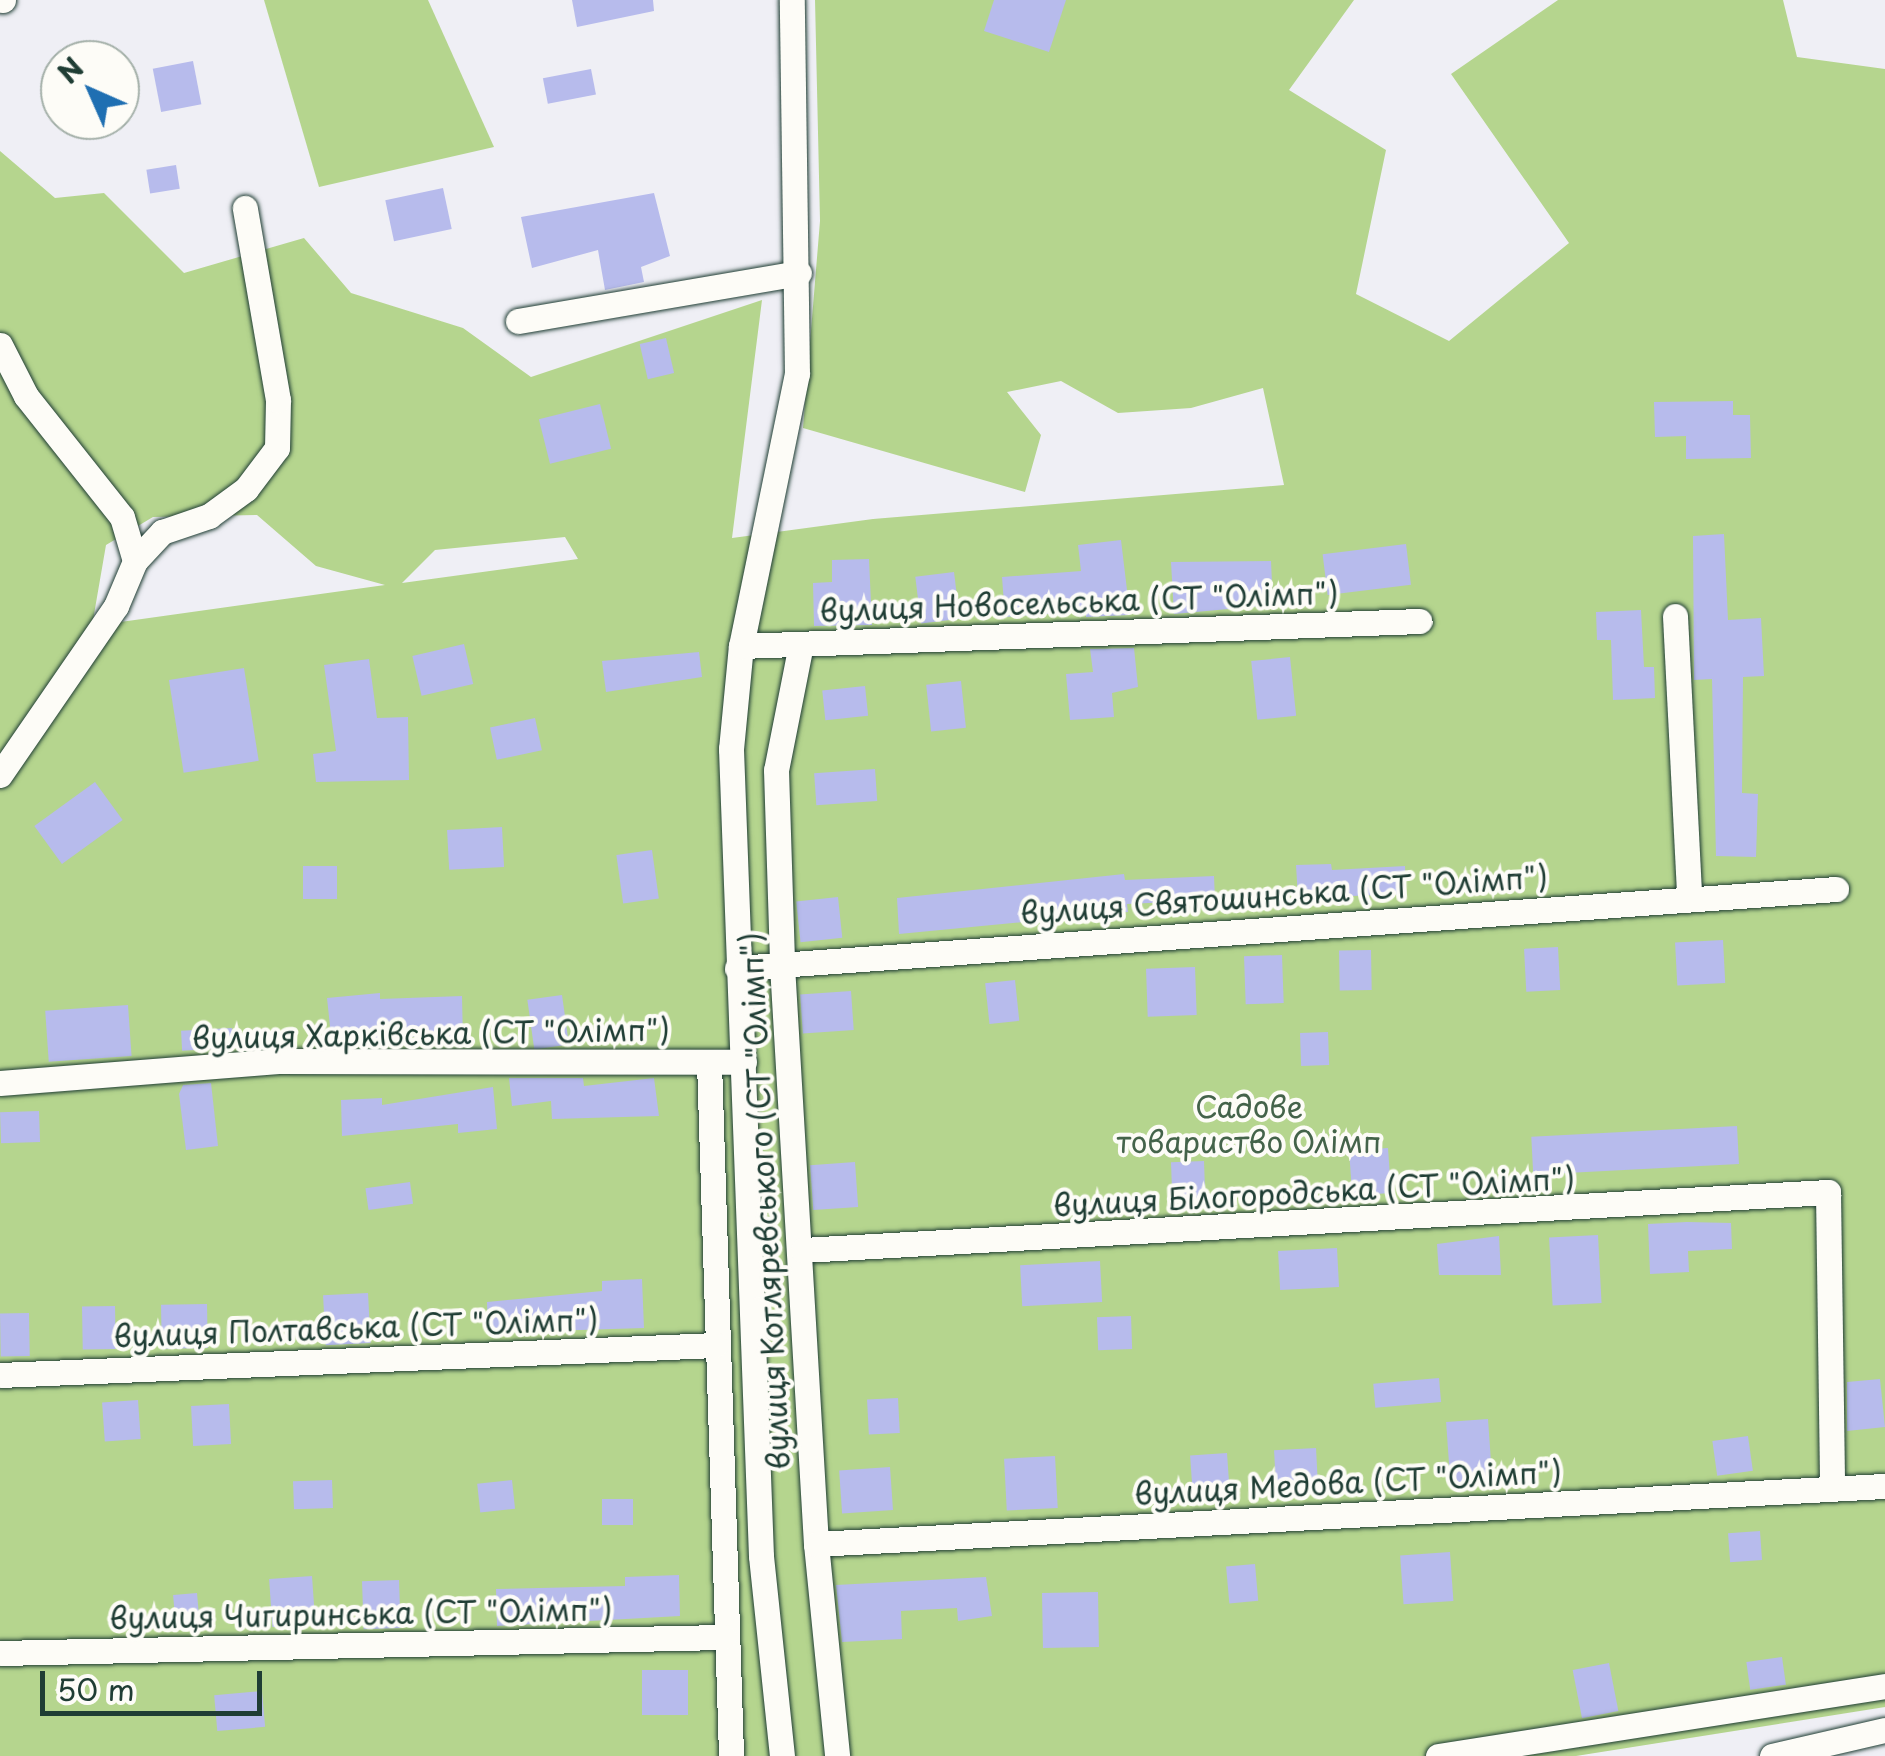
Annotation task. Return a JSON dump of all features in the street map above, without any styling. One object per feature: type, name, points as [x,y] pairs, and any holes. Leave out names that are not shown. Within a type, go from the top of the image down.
[{"type":"street","points":[[782,1756],[761,1556],[732,748],[741,646],[797,374],[799,273],[792,0]]},
{"type":"street","points":[[0,775],[116,606],[135,562],[162,532],[209,516],[246,489],[277,448],[278,400],[244,208]]},
{"type":"street","points":[[518,322],[799,273]]},
{"type":"street","points":[[0,345],[26,396],[122,517],[135,562]]},
{"type":"street","points":[[1675,616],[1689,895]]},
{"type":"street","name":"вулиця Новосельська (СТ \"Олімп\")","points":[[741,646],[1420,621]]},
{"type":"street","name":"вулиця Котляревського (СТ \"Олімп\")","points":[[801,644],[776,770],[782,965],[803,1250],[816,1544],[837,1756]]},
{"type":"street","name":"вулиця Святошинська (СТ \"Олімп\")","points":[[737,968],[1689,895],[1836,889]]},
{"type":"street","name":"вулиця Харківська (СТ \"Олімп\")","points":[[0,1083],[278,1061],[744,1062]]},
{"type":"street","name":"вулиця Котляревського (СТ \"Олімп\")","points":[[709,1062],[724,1637],[731,1756]]},
{"type":"street","name":"вулиця Білогородська (СТ \"Олімп\")","points":[[803,1250],[1828,1192],[1832,1488]]},
{"type":"street","name":"вулиця Полтавська (СТ \"Олімп\")","points":[[0,1374],[715,1344]]},
{"type":"street","name":"вулиця Медова (СТ \"Олімп\")","points":[[816,1544],[1885,1486]]},
{"type":"street","name":"вулиця Чигиринська (СТ \"Олімп\")","points":[[0,1653],[724,1637]]},
{"type":"street","points":[[1438,1756],[1885,1686]]},
{"type":"street","points":[[1772,1756],[1885,1730]]},
{"type":"green space","points":[[264,0],[428,0],[494,147],[319,187]]},
{"type":"green space","name":"Садове товариство Олімп","points":[[815,0],[1354,0],[1289,90],[1386,150],[1356,294],[1449,341],[1569,243],[1451,74],[1558,0],[1783,0],[1797,57],[1885,69],[1885,1707],[1576,1756],[0,1756],[0,151],[55,198],[104,193],[184,273],[304,238],[351,293],[463,328],[531,377],[762,300],[732,538],[873,519],[1284,485],[1263,388],[1191,408],[1118,413],[1061,381],[1007,392],[1041,435],[1025,492],[803,428],[820,221]],"holes":[[[257,515],[316,566],[385,585],[92,626],[106,545],[153,517]],[[565,537],[578,559],[402,583],[435,550]]]},
{"type":"building","points":[[572,0],[653,0],[654,11],[577,27]]},
{"type":"building","points":[[994,0],[1066,0],[1049,52],[984,31]]},
{"type":"building","points":[[193,61],[201,104],[161,112],[153,69]]},
{"type":"building","points":[[591,69],[596,95],[548,104],[543,78]]},
{"type":"building","points":[[176,165],[180,189],[150,193],[146,170]]},
{"type":"building","points":[[443,188],[452,229],[394,241],[385,200]]},
{"type":"building","points":[[654,193],[670,256],[641,267],[644,282],[605,290],[598,250],[532,268],[521,217]]},
{"type":"building","points":[[666,338],[674,373],[648,379],[640,344]]},
{"type":"building","points":[[1733,401],[1733,415],[1750,415],[1751,458],[1686,459],[1686,436],[1655,437],[1654,402]]},
{"type":"building","points":[[600,404],[611,449],[550,464],[539,419]]},
{"type":"building","points":[[1724,534],[1728,620],[1761,618],[1764,676],[1743,677],[1742,793],[1758,794],[1756,857],[1716,856],[1712,679],[1694,680],[1693,536]]},
{"type":"building","points":[[1121,540],[1130,615],[1086,617],[1086,611],[1005,617],[1002,577],[1081,571],[1078,545]]},
{"type":"building","points":[[1406,544],[1411,585],[1328,595],[1323,554]]},
{"type":"building","points":[[869,559],[872,625],[814,626],[813,583],[832,582],[832,560]]},
{"type":"building","points":[[1271,561],[1273,605],[1174,614],[1171,562]]},
{"type":"building","points":[[954,572],[960,619],[921,623],[915,577]]},
{"type":"building","points":[[1641,610],[1644,667],[1654,667],[1655,698],[1613,700],[1611,640],[1597,640],[1596,612]]},
{"type":"building","points":[[464,644],[473,684],[422,696],[412,656]]},
{"type":"building","points":[[1134,648],[1138,687],[1112,693],[1114,717],[1070,720],[1066,674],[1093,672],[1090,649]]},
{"type":"building","points":[[699,652],[702,677],[606,692],[602,661]]},
{"type":"building","points":[[1290,657],[1296,716],[1257,720],[1251,661]]},
{"type":"building","points":[[369,659],[377,718],[408,717],[409,780],[316,782],[313,754],[336,751],[324,665]]},
{"type":"building","points":[[244,668],[259,761],[184,773],[169,680]]},
{"type":"building","points":[[961,681],[966,728],[931,731],[926,685]]},
{"type":"building","points":[[865,686],[868,716],[825,720],[822,690]]},
{"type":"building","points":[[535,718],[542,750],[497,760],[490,728]]},
{"type":"building","points":[[875,769],[877,801],[816,805],[814,773]]},
{"type":"building","points":[[95,782],[123,820],[62,864],[34,826]]},
{"type":"building","points":[[502,827],[504,867],[449,870],[447,830]]},
{"type":"building","points":[[652,850],[659,899],[623,904],[616,855]]},
{"type":"building","points":[[1331,864],[1332,870],[1405,866],[1406,894],[1298,898],[1296,865]]},
{"type":"building","points":[[303,866],[337,866],[337,899],[303,899]]},
{"type":"building","points":[[1124,874],[1125,880],[1214,876],[1215,900],[1127,904],[1128,912],[899,934],[897,898]]},
{"type":"building","points":[[838,897],[842,938],[801,942],[796,901]]},
{"type":"building","points":[[1723,940],[1725,983],[1677,985],[1675,943]]},
{"type":"building","points":[[1558,947],[1560,990],[1526,992],[1524,949]]},
{"type":"building","points":[[1371,950],[1372,990],[1340,991],[1339,951]]},
{"type":"building","points":[[1282,955],[1284,1003],[1246,1004],[1244,956]]},
{"type":"building","points":[[1195,967],[1197,1015],[1148,1017],[1146,969]]},
{"type":"building","points":[[1015,980],[1019,1021],[989,1024],[985,983]]},
{"type":"building","points":[[851,991],[854,1030],[803,1033],[800,995]]},
{"type":"building","points":[[380,993],[380,999],[462,996],[463,1041],[420,1042],[420,1036],[332,1045],[327,998]]},
{"type":"building","points":[[562,995],[569,1045],[534,1049],[527,1000]]},
{"type":"building","points":[[128,1005],[132,1056],[49,1062],[45,1011]]},
{"type":"building","points":[[232,1028],[233,1048],[182,1051],[181,1031]]},
{"type":"building","points":[[1328,1032],[1329,1065],[1301,1066],[1300,1033]]},
{"type":"building","points":[[509,1078],[583,1078],[584,1086],[654,1078],[659,1116],[552,1119],[551,1101],[512,1106]]},
{"type":"building","points":[[211,1083],[218,1146],[186,1150],[179,1094],[183,1085]]},
{"type":"building","points":[[493,1087],[497,1129],[458,1133],[458,1124],[342,1136],[341,1100],[382,1098],[382,1105]]},
{"type":"building","points":[[39,1111],[40,1142],[1,1143],[0,1112]]},
{"type":"building","points":[[1737,1126],[1739,1164],[1533,1175],[1531,1137]]},
{"type":"building","points":[[1388,1148],[1391,1193],[1352,1196],[1349,1151]]},
{"type":"building","points":[[1204,1161],[1205,1199],[1172,1200],[1171,1162]]},
{"type":"building","points":[[855,1162],[858,1207],[813,1210],[810,1165]]},
{"type":"building","points":[[410,1182],[413,1204],[368,1210],[365,1188]]},
{"type":"building","points":[[1731,1223],[1732,1249],[1688,1251],[1689,1272],[1650,1274],[1648,1224]]},
{"type":"building","points":[[1598,1235],[1602,1303],[1553,1305],[1549,1238]]},
{"type":"building","points":[[1499,1236],[1501,1275],[1439,1275],[1437,1244]]},
{"type":"building","points":[[1337,1248],[1339,1287],[1280,1290],[1278,1251]]},
{"type":"building","points":[[1100,1261],[1102,1302],[1022,1306],[1020,1265]]},
{"type":"building","points":[[642,1279],[644,1328],[488,1333],[487,1302],[602,1291],[602,1281]]},
{"type":"building","points":[[368,1293],[371,1343],[326,1345],[323,1295]]},
{"type":"building","points":[[207,1304],[208,1348],[162,1349],[161,1305]]},
{"type":"building","points":[[115,1306],[116,1349],[83,1350],[82,1307]]},
{"type":"building","points":[[29,1313],[30,1356],[1,1356],[0,1314]]},
{"type":"building","points":[[1131,1316],[1132,1349],[1098,1350],[1097,1317]]},
{"type":"building","points":[[1439,1378],[1441,1402],[1375,1408],[1373,1384]]},
{"type":"building","points":[[1880,1379],[1885,1427],[1847,1431],[1847,1382]]},
{"type":"building","points":[[898,1398],[900,1433],[869,1435],[867,1400]]},
{"type":"building","points":[[138,1400],[141,1439],[105,1441],[102,1403]]},
{"type":"building","points":[[229,1404],[231,1444],[193,1446],[191,1406]]},
{"type":"building","points":[[1488,1419],[1492,1481],[1450,1484],[1446,1422]]},
{"type":"building","points":[[1748,1436],[1753,1471],[1717,1476],[1712,1441]]},
{"type":"building","points":[[1316,1448],[1318,1491],[1276,1493],[1274,1450]]},
{"type":"building","points":[[1227,1453],[1230,1498],[1193,1500],[1190,1456]]},
{"type":"building","points":[[1055,1456],[1058,1508],[1007,1511],[1004,1459]]},
{"type":"building","points":[[890,1467],[893,1510],[842,1513],[839,1471]]},
{"type":"building","points":[[332,1480],[333,1508],[294,1509],[293,1481]]},
{"type":"building","points":[[512,1480],[515,1509],[480,1512],[477,1484]]},
{"type":"building","points":[[602,1499],[633,1499],[633,1525],[602,1525]]},
{"type":"building","points":[[1760,1531],[1762,1560],[1730,1562],[1728,1533]]},
{"type":"building","points":[[1450,1552],[1453,1601],[1404,1604],[1400,1555]]},
{"type":"building","points":[[1255,1564],[1258,1601],[1229,1603],[1226,1567]]},
{"type":"building","points":[[679,1575],[680,1616],[497,1626],[496,1589],[625,1586],[625,1577]]},
{"type":"building","points":[[312,1576],[315,1624],[272,1627],[269,1579]]},
{"type":"building","points":[[986,1577],[992,1616],[958,1621],[957,1608],[901,1611],[902,1639],[842,1642],[836,1585]]},
{"type":"building","points":[[399,1580],[401,1628],[364,1629],[362,1581]]},
{"type":"building","points":[[1098,1592],[1099,1647],[1043,1648],[1042,1593]]},
{"type":"building","points":[[197,1593],[200,1628],[176,1630],[173,1595]]},
{"type":"building","points":[[1782,1657],[1786,1685],[1750,1690],[1746,1662]]},
{"type":"building","points":[[1609,1663],[1618,1711],[1582,1718],[1573,1670]]},
{"type":"building","points":[[642,1670],[688,1670],[688,1715],[642,1715]]},
{"type":"building","points":[[262,1691],[265,1727],[217,1731],[214,1695]]}]
